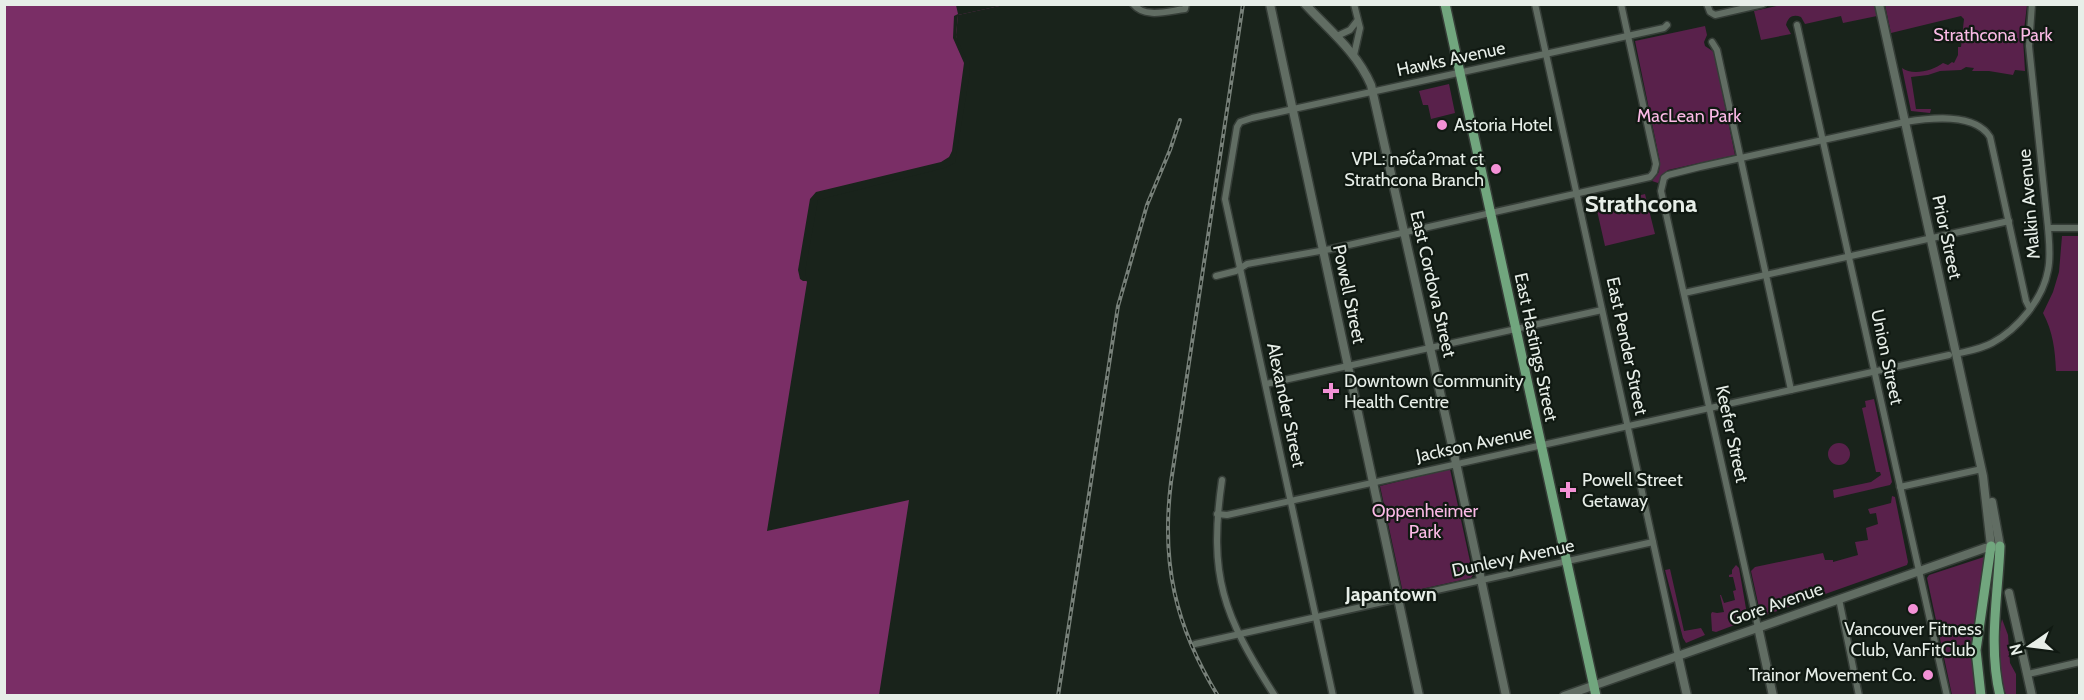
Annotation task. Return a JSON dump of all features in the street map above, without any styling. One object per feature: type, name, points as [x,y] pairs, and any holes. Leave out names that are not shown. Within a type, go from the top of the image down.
[{"type":"main road","name":"Powell Street","points":[[1270,4],[1419,696]]},
{"type":"main road","points":[[1272,16],[1276,4]]},
{"type":"main road","name":"East Cordova Street","points":[[1305,4],[1354,55],[1366,74],[1372,92],[1506,696]]},
{"type":"main road","name":"East Hastings Street","points":[[1444,4],[1596,696]]},
{"type":"main road","name":"Prior Street","points":[[1880,4],[1954,354],[1982,472],[1995,546]]},
{"type":"main road","points":[[1981,692],[1977,635],[1995,546]]},
{"type":"main road","points":[[1995,546],[1993,641],[1999,693]]},
{"type":"main road","name":"Gore Avenue","points":[[1564,696],[1995,546]]},
{"type":"main road","points":[[2010,593],[2032,696]]},
{"type":"main road","name":"Keefer Street","points":[[1758,627],[1773,696]]},
{"type":"main road","name":"East Pender Street","points":[[1678,656],[1687,696]]},
{"type":"main road","points":[[2026,696],[2028,674]]},
{"type":"street","points":[[1133,4],[1139,11],[1150,13],[1185,7]]},
{"type":"street","points":[[1354,4],[1359,36],[1354,55]]},
{"type":"street","name":"East Pender Street","points":[[1535,4],[1678,656]]},
{"type":"street","points":[[1216,276],[1236,271],[1249,264],[1647,179],[1654,172],[1656,164],[1621,4]]},
{"type":"street","points":[[1707,4],[1712,14],[1762,4]]},
{"type":"street","name":"Malkin Avenue","points":[[1954,354],[1977,349],[1996,341],[2009,330],[2030,309],[2048,274],[2050,255],[2048,228],[2029,46],[2032,4]]},
{"type":"street","points":[[1337,36],[1350,30],[1357,21]]},
{"type":"street","name":"Hawks Avenue","points":[[1240,122],[1664,28],[1667,25]]},
{"type":"street","name":"Union Street","points":[[1797,25],[1947,696]]},
{"type":"street","points":[[1712,42],[1717,50],[1791,390]]},
{"type":"street","points":[[1741,158],[1935,117],[1960,120],[1987,132],[1992,142],[2026,301],[2030,309]]},
{"type":"street","name":"Alexander Street","points":[[1240,122],[1235,130],[1225,199],[1334,696]]},
{"type":"street","name":"Keefer Street","points":[[1741,158],[1668,175],[1663,180],[1661,191],[1758,627]]},
{"type":"street","points":[[1684,293],[2009,221]]},
{"type":"street","points":[[2048,228],[2079,228]]},
{"type":"street","points":[[1266,384],[1602,310]]},
{"type":"street","name":"Jackson Avenue","points":[[1217,514],[1227,515],[1954,354]]},
{"type":"street","points":[[1900,487],[1982,472]]},
{"type":"street","points":[[1222,480],[1217,514],[1218,574],[1238,634],[1275,696]]},
{"type":"street","name":"Dunlevy Avenue","points":[[1195,644],[1653,542]]},
{"type":"street","points":[[1839,599],[1859,696]]},
{"type":"street","points":[[2028,674],[2079,662]]},
{"type":"green space","points":[[1781,5],[1874,5],[1877,16],[1843,23],[1841,16],[1805,24],[1801,17],[1793,16],[1786,25],[1791,34],[1761,40],[1754,11]]},
{"type":"green space","name":"Strathcona Park","points":[[1885,5],[2027,5],[2023,38],[2025,71],[2015,70],[2013,75],[1972,71],[1974,68],[1966,67],[1961,70],[1940,71],[1911,77],[1916,109],[1931,109],[1930,113],[1911,111],[1902,68],[1911,72],[1922,72],[1943,63],[1948,65],[1954,63],[1958,55],[1958,47],[1961,47],[1964,19],[1961,16],[1891,33]]},
{"type":"green space","name":"MacLean Park","points":[[1705,26],[1707,35],[1704,42],[1705,46],[1714,52],[1735,155],[1668,170],[1658,183],[1652,181],[1659,172],[1660,162],[1635,41]]},
{"type":"green space","points":[[1449,84],[1455,113],[1431,119],[1428,105],[1423,105],[1419,91]]},
{"type":"green space","points":[[1645,194],[1655,234],[1605,246],[1596,206]]},
{"type":"green space","points":[[2062,236],[2079,236],[2079,371],[2056,371],[2053,341],[2043,313],[2059,272]]},
{"type":"green space","points":[[1874,399],[1892,482],[1890,485],[1834,498],[1833,490],[1871,482],[1881,475],[1880,472],[1876,472],[1862,408],[1866,407],[1865,401]]},
{"type":"green space","points":[[1839,443],[1847,446],[1850,454],[1847,462],[1839,465],[1831,462],[1828,454],[1831,446]]},
{"type":"green space","name":"Oppenheimer Park","points":[[1450,469],[1473,575],[1471,578],[1403,593],[1380,486]]},
{"type":"green space","points":[[1892,496],[1895,497],[1907,565],[1766,615],[1760,612],[1751,571],[1755,567],[1823,553],[1825,560],[1833,560],[1833,562],[1858,555],[1855,542],[1868,540],[1866,528],[1878,524],[1876,513],[1870,514],[1868,509],[1891,503]]},
{"type":"green space","points":[[1987,556],[1974,643],[1976,695],[1952,695],[1927,578],[1929,575]]},
{"type":"green space","points":[[1736,565],[1739,568],[1748,620],[1716,632],[1712,631],[1712,612],[1724,612],[1720,595],[1724,603],[1735,600],[1733,591],[1736,590],[1733,577],[1729,575],[1732,574]]},
{"type":"green space","points":[[1670,569],[1684,631],[1701,628],[1705,635],[1686,643],[1665,570]]},
{"type":"green space","points":[[2002,619],[2008,635],[2010,663],[2016,674],[2016,695],[2006,695],[2002,678],[1999,647]]},
{"type":"shaded area","points":[[4,5],[1004,5],[958,15],[956,35],[958,46],[966,61],[953,161],[817,197],[802,272],[807,282],[767,531],[909,500],[879,695],[5,695]]},
{"type":"pier","points":[[956,5],[1004,5],[958,15],[956,35],[959,45],[969,60],[970,72],[955,163],[944,168],[818,200],[805,272],[807,281],[803,281],[800,279],[798,270],[810,199],[816,192],[941,162],[949,157],[952,151],[964,63],[953,38],[954,16],[958,14]]},
{"type":"railway","points":[[1218,696],[1203,670],[1182,619],[1170,567],[1168,512],[1243,4]]},
{"type":"railway","points":[[1058,696],[1118,306],[1147,205],[1180,120]]},
{"type":"place","name":"Astoria Hotel","points":[[1442,125]]},
{"type":"place","name":"VPL: nə́c̓aʔmat ct Strathcona Branch","points":[[1496,169]]},
{"type":"place","name":"Downtown Community Health Centre","points":[[1331,391]]},
{"type":"place","name":"Powell Street Getaway","points":[[1568,490]]},
{"type":"place","name":"Vancouver Fitness Club, VanFitClub","points":[[1913,609]]},
{"type":"place","name":"Trainor Movement Co.","points":[[1928,675]]},
{"type":"district","name":"Strathcona","points":[[1641,203]]},
{"type":"district","name":"Japantown","points":[[1391,594]]}]
